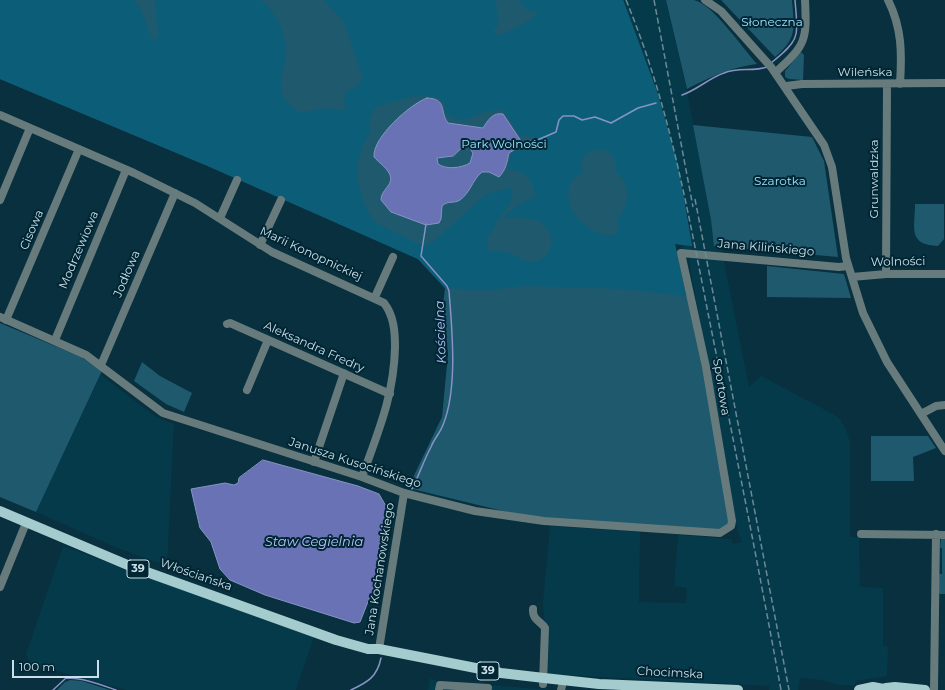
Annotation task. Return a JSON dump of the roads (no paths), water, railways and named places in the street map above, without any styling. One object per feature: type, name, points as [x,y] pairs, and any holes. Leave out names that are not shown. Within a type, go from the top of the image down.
[{"type":"main road","name":"Włościańska","points":[[0,511],[130,566],[318,632],[369,644],[379,649],[432,661]]},
{"type":"main road","name":"Chocimska","points":[[432,661],[488,677],[600,684],[622,687],[738,690]]},
{"type":"main road","name":"Chocimska","points":[[543,681],[562,688],[600,684]]},
{"type":"main road","points":[[859,690],[873,687],[887,689],[895,687],[925,690]]},
{"type":"street","points":[[705,0],[721,11],[771,67],[786,86],[815,129],[829,154],[848,266],[876,342],[887,362],[945,451]]},
{"type":"street","points":[[771,67],[795,55],[803,42],[806,27],[805,0]]},
{"type":"street","points":[[888,0],[894,11],[900,32],[900,84]]},
{"type":"street","name":"Wileńska","points":[[786,86],[802,84],[945,83]]},
{"type":"street","name":"Grunwaldzka","points":[[886,274],[887,84]]},
{"type":"street","name":"Marii Konopnickiej","points":[[0,115],[175,193],[220,218],[260,245],[384,303],[393,321],[394,362],[390,394],[362,477]]},
{"type":"street","points":[[0,200],[30,128]]},
{"type":"street","name":"Cisowa","points":[[3,318],[79,149]]},
{"type":"street","name":"Modrzewiowa","points":[[55,340],[126,170]]},
{"type":"street","points":[[220,218],[237,180]]},
{"type":"street","name":"Jodłowa","points":[[101,365],[175,193]]},
{"type":"street","points":[[260,245],[281,200]]},
{"type":"street","name":"Jana Kilińskiego","points":[[681,253],[839,267],[848,266]]},
{"type":"street","name":"Sportowa","points":[[681,253],[706,367],[731,526]]},
{"type":"street","points":[[375,298],[393,257]]},
{"type":"street","name":"Wolności","points":[[852,277],[886,274],[945,274]]},
{"type":"street","name":"Janusza Kusocińskiego","points":[[3,318],[86,355],[163,413],[362,477],[404,494],[475,510],[544,521],[720,534],[731,526]]},
{"type":"street","name":"Aleksandra Fredry","points":[[227,324],[230,323],[390,394]]},
{"type":"street","points":[[247,390],[268,340]]},
{"type":"street","points":[[314,462],[344,374]]},
{"type":"street","points":[[921,414],[932,407],[945,405]]},
{"type":"street","name":"Jana Kochanowskiego","points":[[379,649],[404,494]]},
{"type":"street","points":[[0,587],[2,572],[26,523]]},
{"type":"street","points":[[861,534],[945,535]]},
{"type":"street","points":[[934,690],[936,534]]},
{"type":"street","points":[[533,609],[533,614],[536,620],[545,628],[543,681]]},
{"type":"street","points":[[439,690],[440,685],[488,688]]},
{"type":"water","points":[[427,98],[438,101],[442,106],[445,119],[448,123],[483,128],[494,115],[503,114],[521,141],[517,148],[509,153],[505,169],[499,177],[489,172],[482,172],[464,197],[456,202],[446,203],[442,206],[441,219],[439,223],[426,225],[391,212],[381,200],[382,194],[388,186],[391,178],[387,170],[374,157],[375,149],[385,132],[402,114],[420,101]],"holes":[[[464,146],[468,146],[473,153],[470,163],[454,168],[438,164],[437,158],[453,156]]]},
{"type":"water","name":"Staw Cegielnia","points":[[263,460],[358,486],[379,494],[387,508],[387,519],[375,584],[360,622],[354,623],[265,595],[230,580],[220,569],[211,542],[200,528],[191,489],[225,483],[234,485],[238,483],[239,478]]},
{"type":"waterway","name":"Kościelna","points":[[771,63],[793,42],[797,30],[795,0]]},
{"type":"waterway","name":"Kościelna","points":[[682,95],[729,71],[767,67]]},
{"type":"waterway","name":"Kościelna","points":[[519,142],[535,141],[556,132],[559,120],[563,116],[574,116],[582,120],[595,117],[611,123],[638,108],[656,103]]},
{"type":"waterway","name":"Kościelna","points":[[412,489],[432,444],[443,425],[448,410],[451,394],[453,359],[449,291],[447,286],[421,256],[426,224]]},
{"type":"waterway","name":"Kościelna","points":[[351,690],[371,678],[377,670],[381,658]]},
{"type":"waterway","name":"Kościelna","points":[[53,690],[66,678],[85,680],[116,690]]},
{"type":"railway","points":[[626,0],[654,76],[684,194],[781,690]]},
{"type":"railway","points":[[654,0],[693,207]]},
{"type":"railway","points":[[695,199],[789,690]]},
{"type":"park label","name":"Słoneczna","points":[[772,22]]},
{"type":"park label","name":"Park Wolności","points":[[504,144]]},
{"type":"park label","name":"Szarotka","points":[[780,181]]}]
